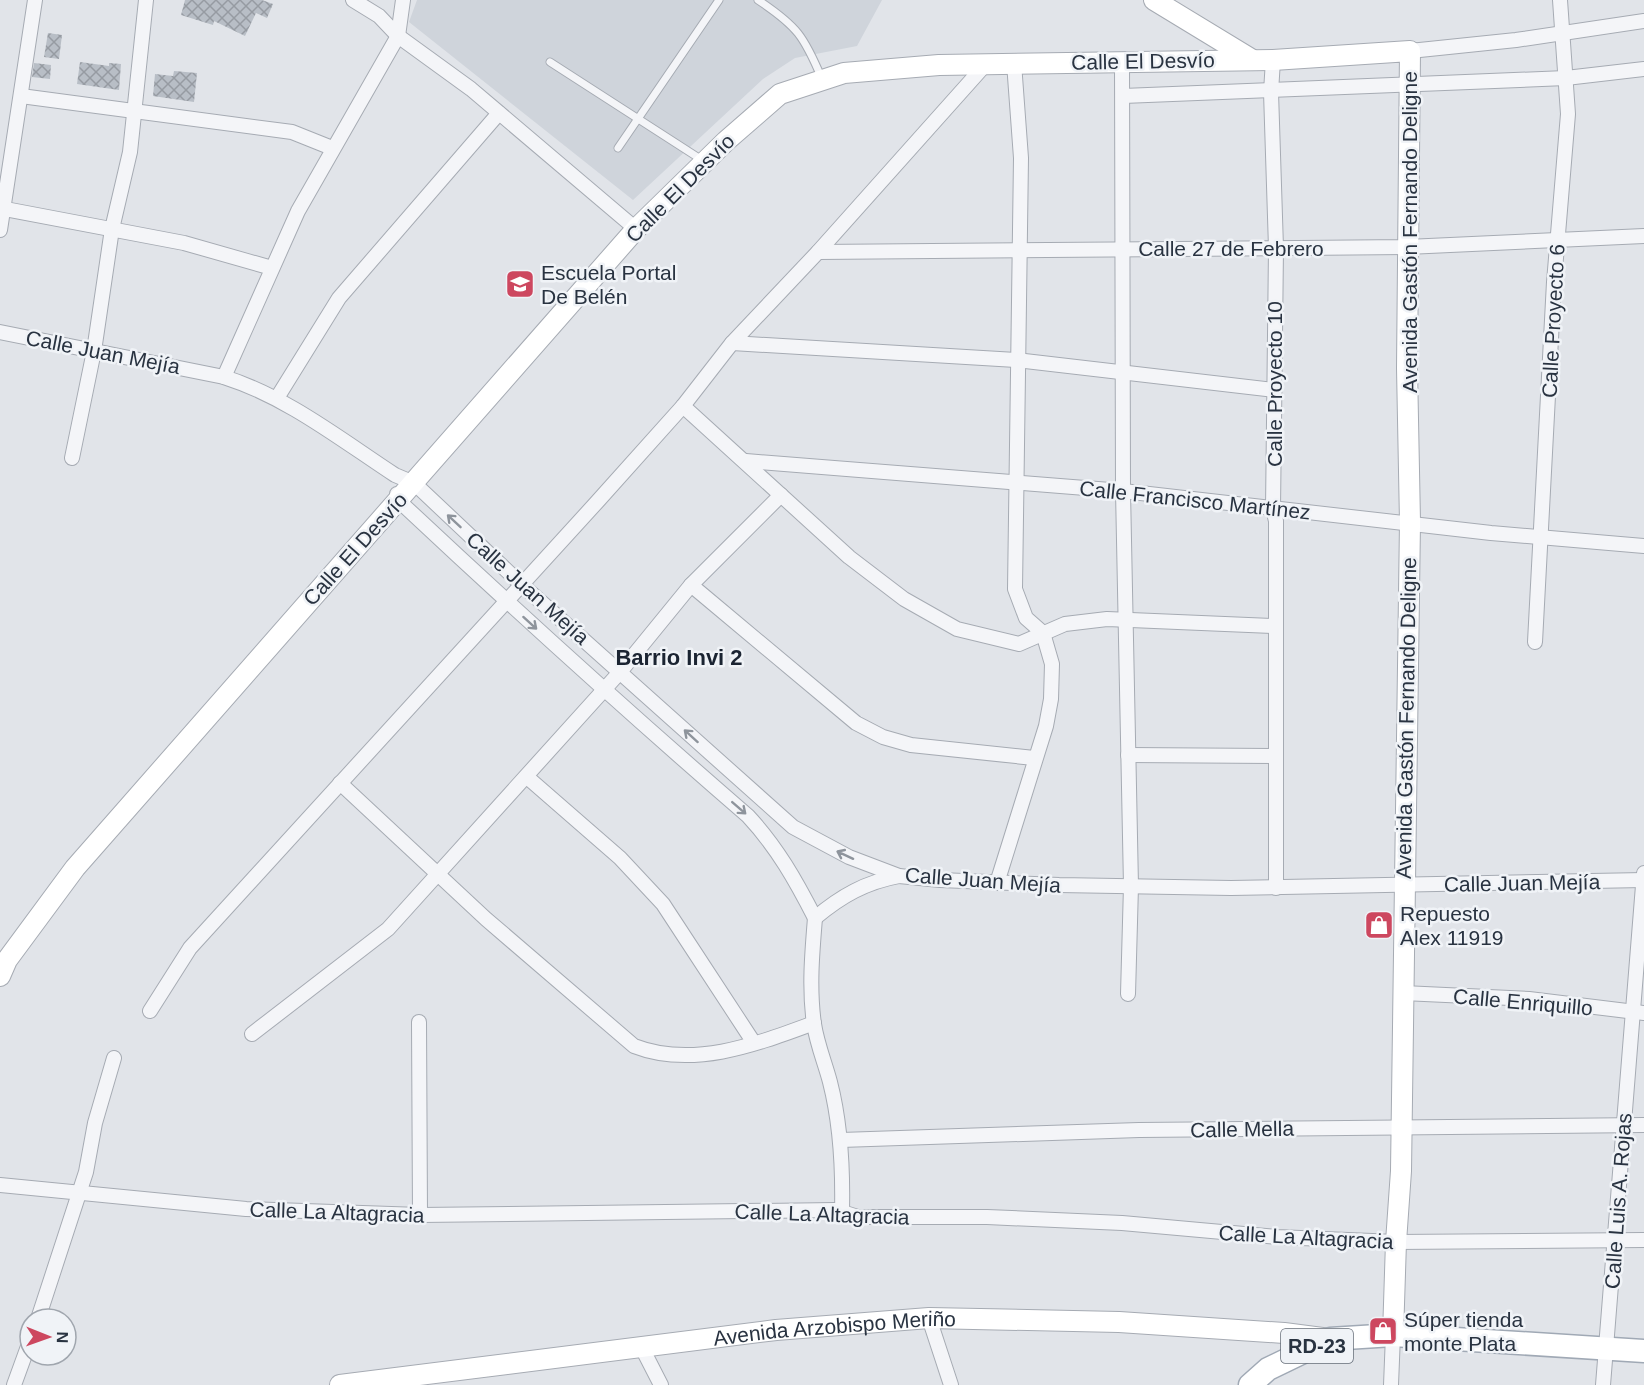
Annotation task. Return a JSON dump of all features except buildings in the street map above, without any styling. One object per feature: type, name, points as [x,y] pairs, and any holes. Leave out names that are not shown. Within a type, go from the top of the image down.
[{"type":"main road","name":"RD-23","points":[[1250,1385],[1268,1369],[1330,1339],[1393,1335],[1644,1350]]},
{"type":"street","points":[[0,230],[35,0]]},
{"type":"street","points":[[72,458],[94,351],[112,230],[130,152],[146,0]]},
{"type":"street","points":[[353,0],[379,16],[398,36],[471,89],[636,230]]},
{"type":"street","points":[[224,377],[298,211],[398,36],[403,0]]},
{"type":"street","points":[[1154,0],[1251,59]]},
{"type":"street","name":"Calle Proyecto 6","points":[[1535,642],[1557,240],[1568,114],[1560,0]]},
{"type":"street","name":"Calle El Desvío","points":[[0,976],[7,960],[75,868],[397,499],[414,483],[636,230],[704,162],[780,94],[844,73],[939,65],[1273,60],[1410,51],[1644,21]]},
{"type":"street","name":"Avenida Gastón Fernando Deligne","points":[[1391,1385],[1401,1171],[1403,886],[1410,522],[1407,247],[1410,51]]},
{"type":"street","name":"Calle Proyecto 10","points":[[1273,60],[1271,92],[1275,160],[1276,248],[1274,390],[1276,888]]},
{"type":"street","points":[[1122,61],[1123,491],[1131,886],[1128,994]]},
{"type":"street","points":[[997,883],[1034,758],[1046,726],[1051,699],[1052,664],[1043,633],[1026,618],[1015,589],[1016,360],[1021,158],[1014,63]]},
{"type":"street","points":[[150,1011],[190,948],[683,406],[732,344],[818,252],[985,65]]},
{"type":"street","points":[[1123,96],[1271,92],[1409,83],[1566,78],[1644,69]]},
{"type":"street","points":[[21,96],[292,132],[332,148]]},
{"type":"street","points":[[277,398],[339,298],[500,113]]},
{"type":"street","points":[[2,208],[184,243],[272,268]]},
{"type":"street","name":"Calle 27 de Febrero","points":[[818,252],[1407,247],[1644,236]]},
{"type":"street","name":"Calle Juan Mejía","points":[[0,332],[224,377],[256,387],[277,398],[394,475],[414,483],[521,584],[794,827],[849,857],[899,876],[997,883],[1276,888],[1644,880]]},
{"type":"street","points":[[732,344],[1016,360],[1123,370],[1274,390]]},
{"type":"street","points":[[683,406],[858,564],[904,599],[957,629],[1019,644],[1065,624],[1126,619],[1274,626]]},
{"type":"street","name":"Calle Francisco Martínez","points":[[746,461],[1123,491],[1541,538],[1644,546]]},
{"type":"street","points":[[394,475],[397,499]]},
{"type":"street","points":[[252,1034],[388,929],[620,672],[692,585],[781,495]]},
{"type":"street","name":"Calle Juan Mejía","points":[[397,499],[603,690],[748,816],[770,839],[815,918]]},
{"type":"street","points":[[692,585],[856,723],[883,737],[911,745],[1034,758]]},
{"type":"street","points":[[1128,755],[1275,756]]},
{"type":"street","points":[[526,777],[620,858],[663,904],[754,1043]]},
{"type":"street","points":[[340,783],[486,919],[634,1046],[655,1054],[708,1055],[754,1043],[814,1023]]},
{"type":"street","name":"Calle Luis A. Rojas","points":[[1603,1385],[1624,1125],[1638,1014],[1644,873]]},
{"type":"street","points":[[842,1210],[841,1140],[830,1082],[814,1023],[811,994],[815,918],[835,902],[874,880],[899,876]]},
{"type":"street","name":"Calle Enriquillo","points":[[1403,993],[1529,999],[1638,1014]]},
{"type":"street","points":[[419,1022],[420,1215]]},
{"type":"street","points":[[42,1307],[79,1193],[95,1123],[114,1058]]},
{"type":"street","name":"Calle Mella","points":[[841,1140],[1139,1130],[1644,1125]]},
{"type":"street","name":"Calle La Altagracia","points":[[0,1185],[246,1209],[420,1215],[842,1210],[858,1217],[987,1217],[1122,1223],[1277,1237],[1396,1242],[1644,1240]]},
{"type":"street","points":[[929,1318],[951,1385]]},
{"type":"street","name":"Avenida Arzobispo Meriño","points":[[340,1385],[776,1330],[929,1318],[1119,1322],[1284,1333],[1330,1339]]},
{"type":"street","points":[[641,1346],[661,1385]]},
{"type":"street","points":[[14,1385],[21,1367]]},
{"type":"lane","points":[[618,148],[719,0]]},
{"type":"lane","points":[[758,0],[785,18],[800,33],[823,80]]},
{"type":"lane","points":[[550,62],[704,162]]},
{"type":"shaded area","points":[[417,0],[882,0],[857,46],[795,58],[763,79],[633,200],[409,22]]},
{"type":"place","name":"Escuela Portal De Belén","points":[[520,284]]},
{"type":"place","name":"Repuesto Alex 11919","points":[[1379,925]]},
{"type":"place","name":"Súper tienda monte Plata","points":[[1383,1331]]},
{"type":"district","name":"Barrio Invi 2","points":[[679,657]]}]
